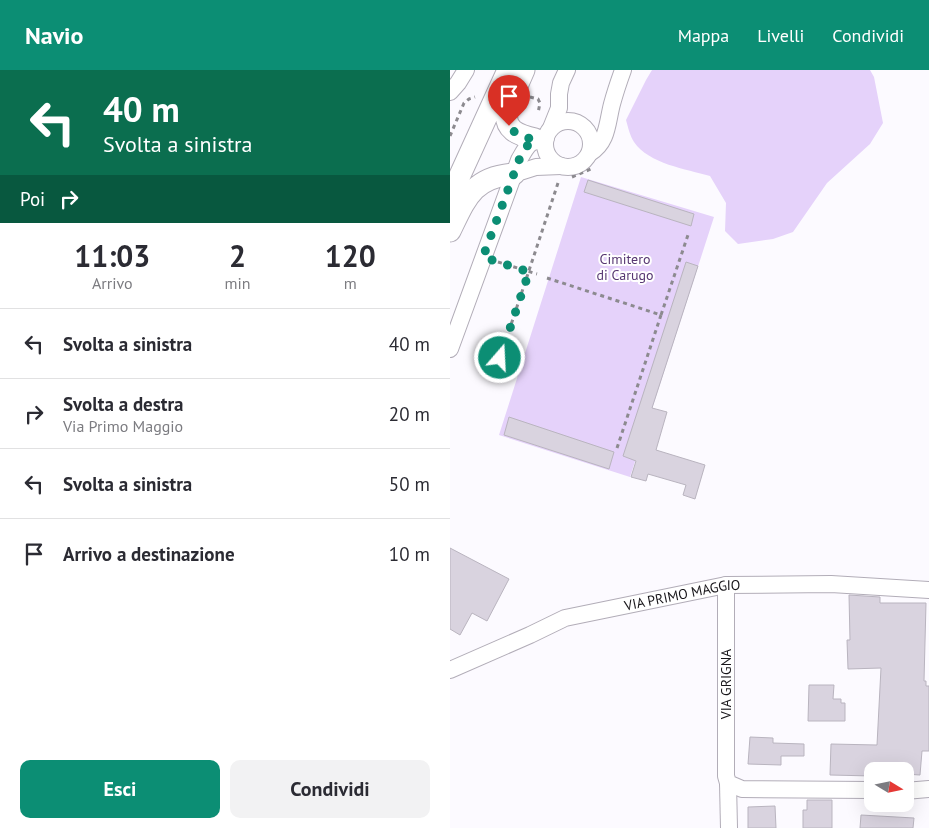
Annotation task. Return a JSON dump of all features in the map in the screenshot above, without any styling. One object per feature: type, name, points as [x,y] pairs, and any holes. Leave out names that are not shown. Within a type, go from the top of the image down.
[{"type":"main road","points":[[450,162],[495,70]]},
{"type":"main road","points":[[450,197],[508,70]]},
{"type":"main road","points":[[524,70],[507,109],[507,121],[513,131],[525,137],[544,135]]},
{"type":"main road","points":[[450,231],[467,197],[477,187],[500,175],[514,174]]},
{"type":"street","points":[[450,92],[466,70]]},
{"type":"street","points":[[567,70],[561,83],[559,94],[569,117],[584,127],[588,133],[591,139],[590,153]]},
{"type":"street","points":[[544,135],[546,152],[555,163],[568,168],[586,159],[599,146],[605,135],[622,70]]},
{"type":"street","points":[[569,117],[588,125],[598,123],[611,107]]},
{"type":"street","points":[[450,349],[524,151],[529,143],[569,117]]},
{"type":"street","points":[[514,174],[536,168],[561,166]]},
{"type":"street","name":"VIA PRIMO MAGGIO","points":[[450,670],[530,636],[565,618],[726,585],[831,584],[929,590]]},
{"type":"street","name":"VIA GRIGNA","points":[[726,585],[726,776],[728,783],[728,828]]},
{"type":"street","points":[[728,783],[742,789],[864,790]]},
{"type":"street","points":[[914,790],[929,788]]},
{"type":"path","points":[[527,97],[538,99],[540,103],[544,135]]},
{"type":"path","points":[[450,136],[464,103],[469,99],[475,98]]},
{"type":"path","points":[[489,354],[500,358],[554,197]]},
{"type":"path","points":[[617,448],[689,232]]},
{"type":"path","points":[[483,257],[537,274]]},
{"type":"path","points":[[547,278],[661,315]]},
{"type":"green space","points":[[652,70],[870,70],[874,77],[883,123],[870,144],[827,183],[793,232],[773,239],[738,244],[725,231],[726,203],[710,176],[658,161],[649,156],[633,140],[626,120]]},
{"type":"green space","name":"Cimitero di Carugo","points":[[581,177],[714,217],[630,477],[499,435]]},
{"type":"building","points":[[588,180],[694,214],[691,226],[584,192]]},
{"type":"building","points":[[686,262],[698,266],[652,408],[667,412],[656,450],[705,465],[695,499],[683,495],[686,485],[648,474],[646,481],[631,477],[636,461],[623,456]]},
{"type":"building","points":[[509,417],[614,452],[609,469],[504,435]]},
{"type":"building","points":[[450,548],[509,579],[487,621],[472,613],[460,635],[450,629]]},
{"type":"building","points":[[849,595],[880,597],[880,603],[926,603],[924,681],[926,681],[926,686],[929,686],[929,751],[922,751],[920,775],[914,775],[914,762],[864,762],[864,776],[830,775],[831,744],[877,745],[881,668],[848,669],[847,640],[850,640]]},
{"type":"building","points":[[809,685],[834,685],[833,699],[841,699],[841,703],[845,703],[845,721],[808,721]]},
{"type":"building","points":[[750,737],[773,738],[773,743],[804,744],[804,756],[781,756],[781,765],[748,764]]},
{"type":"building","points":[[807,800],[832,800],[832,828],[803,828],[803,810],[807,810]]},
{"type":"building","points":[[775,806],[776,828],[748,828],[748,807]]},
{"type":"building","points":[[861,815],[914,818],[913,828],[860,828]]},
{"type":"route","points":[[500,358],[529,272],[483,257],[519,160],[529,143],[535,140],[513,131],[509,126]]}]
